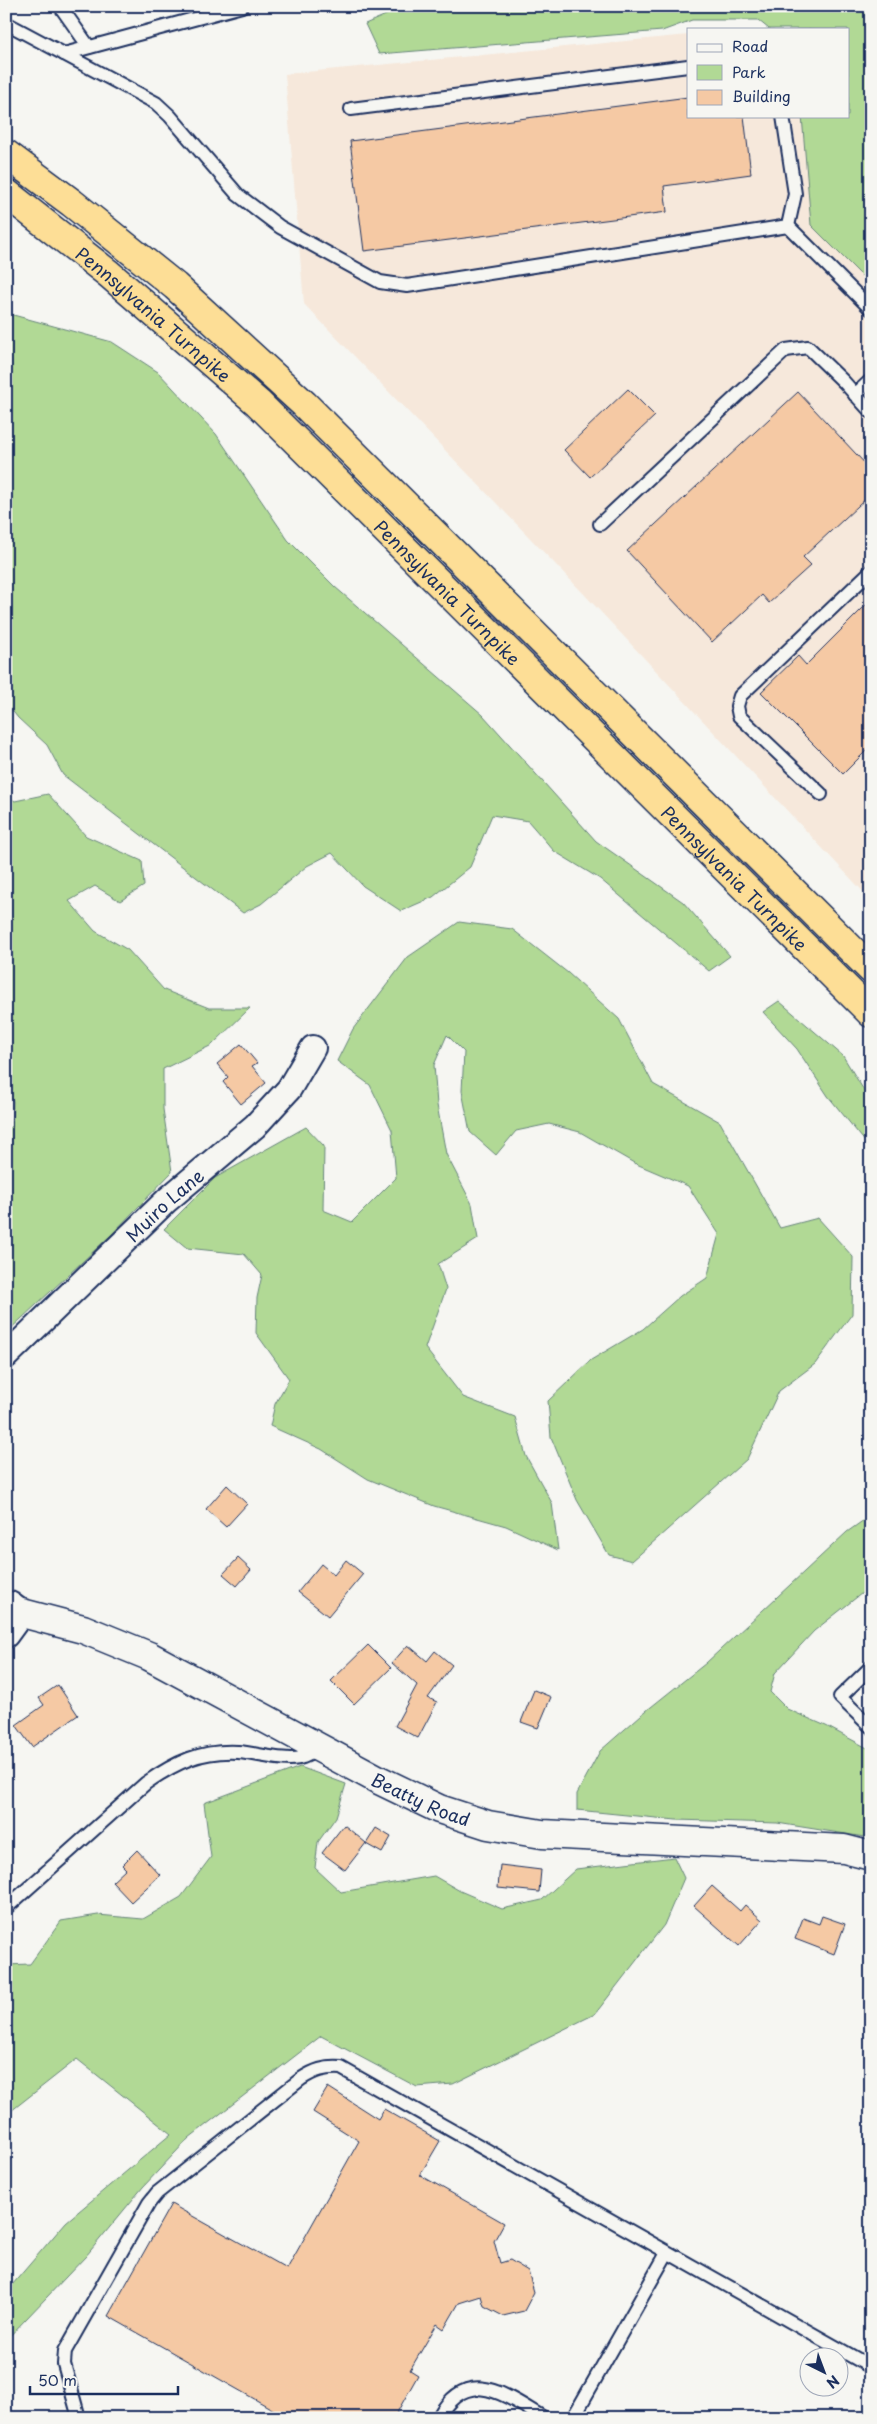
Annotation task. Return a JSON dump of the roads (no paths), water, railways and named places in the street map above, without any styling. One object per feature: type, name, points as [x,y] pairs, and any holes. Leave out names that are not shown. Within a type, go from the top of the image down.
[{"type":"highway","name":"Pennsylvania Turnpike","points":[[6,154],[72,203],[175,286],[304,404],[871,969]]},
{"type":"highway","name":"Pennsylvania Turnpike","points":[[6,193],[117,280],[258,403],[871,1013]]},
{"type":"street","name":"Muiro Lane","points":[[6,1356],[167,1200],[255,1126],[289,1088],[313,1048]]},
{"type":"street","name":"Beatty Road","points":[[10,1616],[83,1629],[149,1656],[320,1748],[439,1809],[488,1825],[542,1834],[844,1849],[871,1856]]},
{"type":"lane","points":[[60,6],[89,47]]},
{"type":"lane","points":[[64,54],[242,6]]},
{"type":"lane","points":[[6,23],[156,103],[170,116],[238,195],[273,222],[380,282],[407,286],[788,226]]},
{"type":"lane","points":[[350,109],[687,66]]},
{"type":"lane","points":[[783,118],[795,194],[788,226]]},
{"type":"lane","points":[[788,226],[871,309]]},
{"type":"lane","points":[[600,524],[786,350],[808,347],[871,412]]},
{"type":"lane","points":[[855,395],[871,380]]},
{"type":"lane","points":[[822,794],[739,716],[738,701],[747,689],[871,571]]},
{"type":"lane","points":[[871,1667],[840,1697],[871,1727]]},
{"type":"lane","points":[[6,1908],[146,1783],[175,1764],[187,1758],[238,1752],[301,1758],[320,1748]]},
{"type":"lane","points":[[79,2418],[64,2364],[65,2351],[149,2203],[157,2193],[313,2071],[327,2067],[341,2068],[871,2367]]},
{"type":"lane","points":[[573,2418],[667,2253]]},
{"type":"lane","points":[[438,2418],[452,2399],[464,2391],[479,2387],[494,2389],[544,2418]]}]
